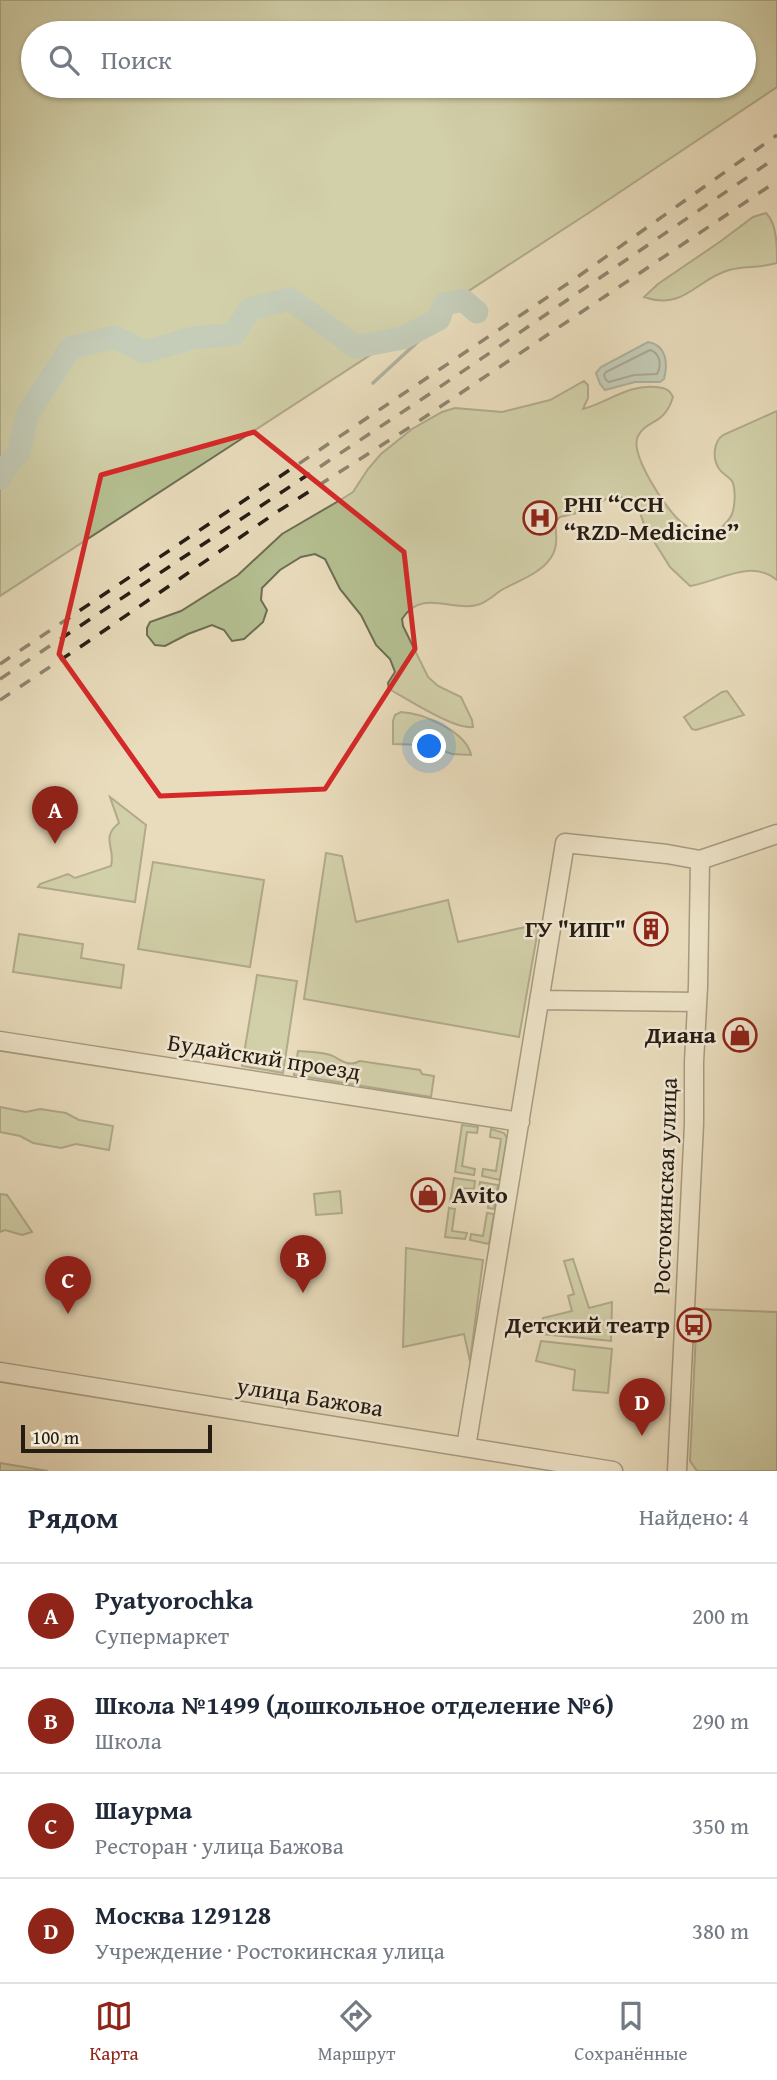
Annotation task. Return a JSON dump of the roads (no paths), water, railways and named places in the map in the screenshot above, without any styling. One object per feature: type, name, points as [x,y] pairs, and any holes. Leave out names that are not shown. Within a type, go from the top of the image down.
[{"type":"street","points":[[466,1447],[565,843],[700,860],[777,834]]},
{"type":"street","name":"Ростокинская улица","points":[[677,1471],[692,1177],[700,860]]},
{"type":"street","points":[[539,1000],[697,1002]]},
{"type":"street","name":"Будайский проезд","points":[[0,1041],[520,1122]]},
{"type":"street","name":"улица Бажова","points":[[0,1372],[613,1471]]},
{"type":"water","points":[[648,342],[659,347],[665,356],[664,379],[660,382],[635,382],[605,390],[596,373],[601,367]]},
{"type":"waterway","points":[[0,478],[19,452],[27,415],[70,348],[115,337],[144,352],[193,338],[234,334],[250,309],[290,299],[356,347],[403,338],[439,319],[444,304],[463,300],[477,312]]},
{"type":"waterway","points":[[373,383],[463,300]]},
{"type":"railway","points":[[0,664],[576,278],[777,135]]},
{"type":"railway","points":[[0,679],[428,395],[777,157]]},
{"type":"railway","points":[[0,700],[277,512],[407,429],[777,181]]},
{"type":"place","name":"PHI “CCH “RZD-Medicine”","points":[[540,518]]},
{"type":"place","name":"Pyatyorochka","points":[[55,844]]},
{"type":"place","name":"ГУ \"ИПГ\"","points":[[651,929]]},
{"type":"place","name":"Диана","points":[[740,1035]]},
{"type":"place","name":"Avito","points":[[428,1195]]},
{"type":"place","name":"Школа №1499 (дошкольное отделение №6)","points":[[303,1293]]},
{"type":"place","name":"Шаурма","points":[[68,1314]]},
{"type":"place","name":"Детский театр","points":[[694,1325]]},
{"type":"place","name":"Москва 129128","points":[[642,1436]]}]
